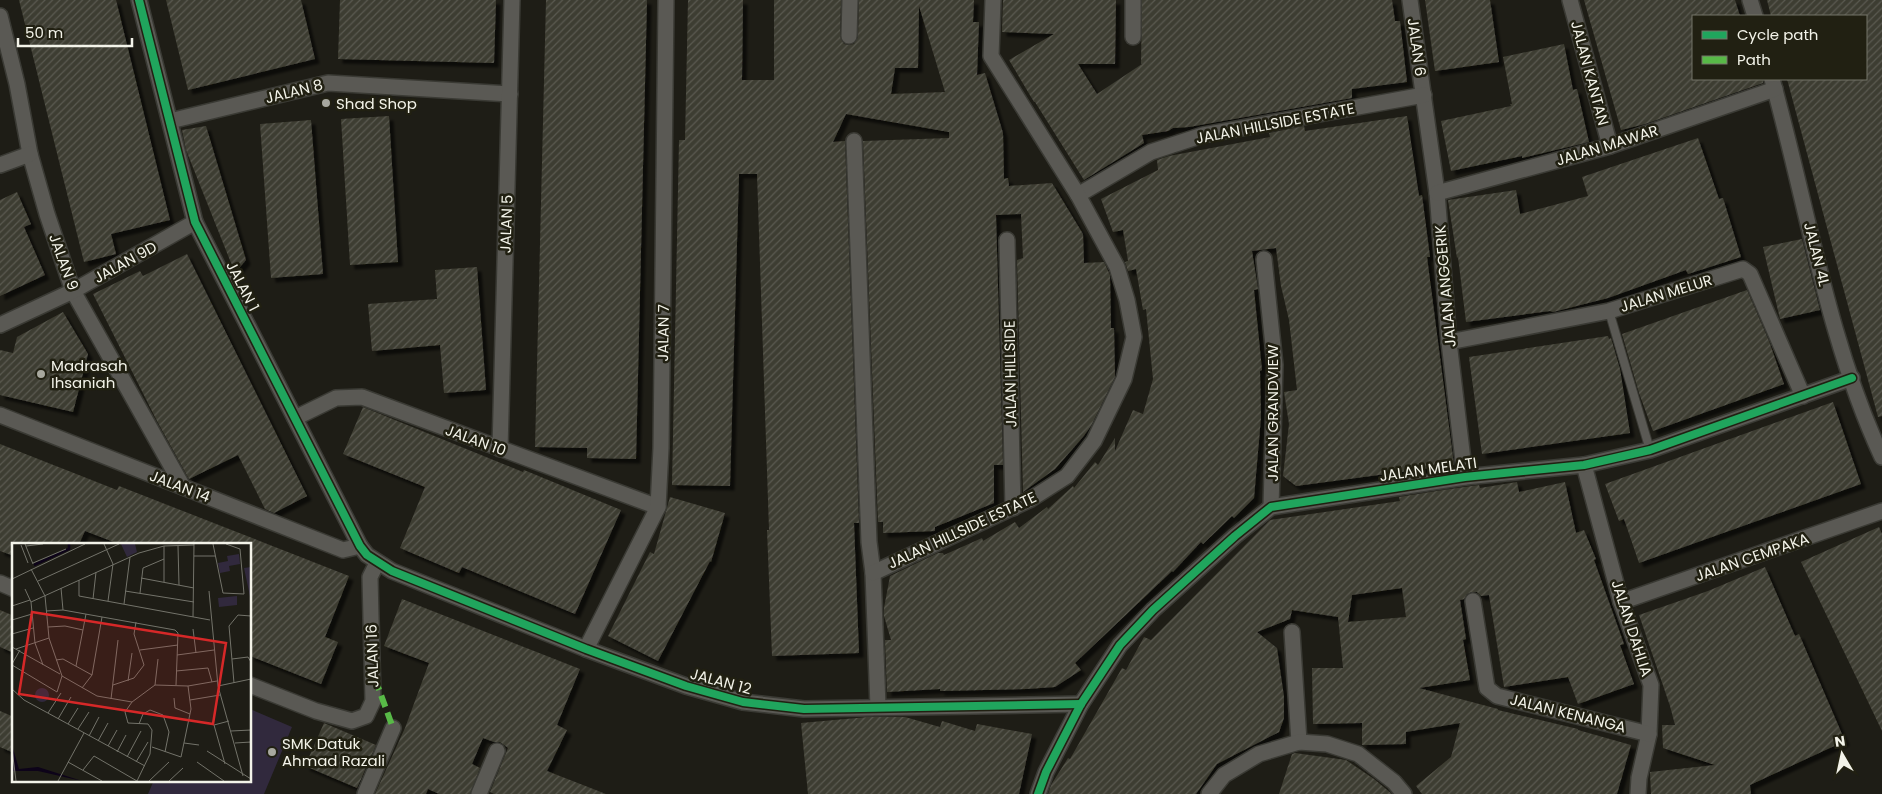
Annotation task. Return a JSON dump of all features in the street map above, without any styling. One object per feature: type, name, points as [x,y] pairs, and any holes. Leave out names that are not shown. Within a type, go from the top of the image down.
[{"type":"street","name":"JALAN 1","points":[[140,0],[194,222],[360,546],[377,563]]},
{"type":"street","name":"JALAN 5","points":[[500,449],[512,0]]},
{"type":"street","name":"JALAN 7","points":[[586,649],[658,507],[661,448],[666,0]]},
{"type":"street","points":[[849,36],[850,0]]},
{"type":"street","name":"JALAN HILLSIDE ESTATE","points":[[873,573],[1031,499],[1067,476],[1094,441],[1124,379],[1134,337],[1118,267],[1078,195],[991,56],[993,0]]},
{"type":"street","points":[[1133,0],[1133,37]]},
{"type":"street","name":"JALAN 6","points":[[1410,0],[1424,94]]},
{"type":"street","name":"JALAN KANTAN","points":[[1570,0],[1610,146]]},
{"type":"street","points":[[1750,0],[1755,15]]},
{"type":"street","name":"JALAN 9","points":[[1,21],[17,84],[30,154],[47,214],[73,291],[183,487]]},
{"type":"street","name":"JALAN 8","points":[[170,121],[328,82],[510,94]]},
{"type":"street","name":"JALAN MAWAR","points":[[1437,193],[1610,146],[1774,84]]},
{"type":"street","name":"JALAN 4L","points":[[1774,84],[1836,331],[1852,378],[1875,425],[1882,457]]},
{"type":"street","name":"JALAN HILLSIDE ESTATE","points":[[1078,195],[1152,152],[1203,135],[1424,94]]},
{"type":"street","name":"JALAN ANGGERIK","points":[[1424,94],[1437,193],[1450,342],[1465,477]]},
{"type":"street","name":"JALAN HILLSIDE ESTATE","points":[[854,140],[869,542],[873,573],[878,707]]},
{"type":"street","points":[[0,166],[30,154]]},
{"type":"street","name":"JALAN 9D","points":[[0,325],[73,291],[194,222]]},
{"type":"street","name":"JALAN HILLSIDE","points":[[1007,240],[1013,508]]},
{"type":"street","name":"JALAN GRANDVIEW","points":[[1264,259],[1275,365],[1271,508]]},
{"type":"street","name":"JALAN MELUR","points":[[1450,342],[1609,311],[1743,269],[1750,274],[1803,396]]},
{"type":"street","name":"JALAN MELATI","points":[[1038,794],[1046,772],[1081,704],[1120,645],[1153,610],[1235,536],[1271,508],[1465,477],[1584,465],[1650,450],[1852,378]]},
{"type":"street","name":"JALAN 10","points":[[295,418],[336,398],[362,397],[658,507]]},
{"type":"street","name":"JALAN 14","points":[[0,415],[343,550],[360,546]]},
{"type":"street","name":"JALAN DAHLIA","points":[[1584,465],[1622,602],[1651,685],[1649,734],[1638,794]]},
{"type":"street","name":"JALAN CEMPAKA","points":[[1622,602],[1882,511]]},
{"type":"street","name":"JALAN 12","points":[[377,563],[392,572],[586,649],[686,686],[743,702],[804,709],[1081,704]]},
{"type":"street","name":"JALAN 16","points":[[251,684],[316,711],[352,721],[366,716],[373,701],[370,577],[377,563]]},
{"type":"street","points":[[0,583],[12,588]]},
{"type":"street","name":"JALAN KENANGA","points":[[1473,602],[1487,688],[1497,696],[1649,734]]},
{"type":"street","points":[[1292,632],[1299,742]]},
{"type":"street","points":[[365,794],[393,728]]},
{"type":"street","points":[[1209,794],[1224,775],[1259,754],[1299,742],[1327,744],[1358,754],[1394,782],[1404,794]]},
{"type":"street","points":[[479,794],[497,751]]},
{"type":"lane","points":[[1609,311],[1650,450]]},
{"type":"shaded area","points":[[251,709],[292,727],[264,794],[148,794],[153,782],[251,782]]},
{"type":"building","points":[[19,0],[116,0],[170,220],[111,234],[116,254],[84,262]]},
{"type":"building","points":[[166,0],[301,0],[315,59],[188,90]]},
{"type":"building","points":[[340,0],[496,0],[494,63],[338,59]]},
{"type":"building","points":[[546,0],[647,0],[636,459],[587,458],[587,448],[535,447]]},
{"type":"building","points":[[688,0],[743,0],[742,80],[774,80],[774,0],[841,0],[840,36],[844,44],[849,45],[854,44],[858,37],[859,0],[974,0],[973,22],[979,22],[977,75],[985,73],[1003,133],[1004,179],[1008,178],[1009,186],[1052,183],[1083,234],[1084,263],[1104,262],[1110,275],[1111,328],[1114,328],[1115,377],[1091,426],[1083,437],[1055,469],[1023,492],[1017,260],[1023,258],[1021,214],[996,215],[1003,465],[994,465],[994,503],[935,527],[935,531],[883,533],[883,522],[878,522],[863,141],[949,138],[949,132],[846,114],[833,142],[845,141],[859,523],[854,523],[859,653],[772,656],[757,174],[739,174],[730,486],[672,485],[679,140],[685,140]],"holes":[[[919,6],[945,92],[891,94],[895,68],[918,68]]]},
{"type":"building","points":[[1003,0],[1116,0],[1115,64],[1078,64],[1097,94],[1142,64],[1142,0],[1392,0],[1395,21],[1400,21],[1407,82],[1352,89],[1352,98],[1189,127],[1173,128],[1168,131],[1142,135],[1144,143],[1084,180],[1009,60],[1054,34],[1002,32]]},
{"type":"building","points":[[1425,0],[1490,0],[1499,62],[1435,71]]},
{"type":"building","points":[[1584,0],[1735,0],[1740,15],[1692,15],[1692,80],[1763,80],[1763,83],[1645,124],[1621,130]]},
{"type":"building","points":[[1767,0],[1882,0],[1882,416],[1878,417],[1787,80],[1867,80],[1867,15],[1771,15]]},
{"type":"building","points":[[1564,44],[1573,90],[1577,89],[1589,142],[1522,158],[1522,156],[1451,171],[1441,121],[1511,106],[1503,57]]},
{"type":"building","points":[[389,116],[398,262],[350,265],[341,119]]},
{"type":"building","points":[[1407,116],[1419,196],[1422,195],[1430,257],[1427,257],[1454,465],[1296,486],[1283,476],[1289,424],[1284,392],[1297,390],[1289,320],[1281,286],[1276,248],[1252,251],[1258,289],[1254,290],[1262,370],[1260,371],[1261,417],[1254,498],[1203,544],[1201,542],[1173,572],[1075,663],[1081,670],[1055,687],[887,692],[885,640],[891,640],[884,616],[884,608],[890,576],[938,553],[943,553],[944,555],[982,538],[983,541],[1015,522],[1019,528],[1047,507],[1048,509],[1073,486],[1074,488],[1095,462],[1098,465],[1115,438],[1115,451],[1133,410],[1143,414],[1153,379],[1146,309],[1143,310],[1136,269],[1128,271],[1125,262],[1128,261],[1123,230],[1113,232],[1101,199],[1158,170],[1157,160],[1169,156],[1270,137],[1269,133],[1304,126],[1305,131]]},
{"type":"building","points":[[311,120],[323,274],[271,278],[260,124]]},
{"type":"building","points":[[206,126],[246,260],[235,273],[186,150],[182,130]]},
{"type":"building","points":[[1698,138],[1719,199],[1723,198],[1741,257],[1688,274],[1686,270],[1608,298],[1553,312],[1466,322],[1458,257],[1448,200],[1516,190],[1520,214],[1588,196],[1582,177]]},
{"type":"building","points":[[17,192],[31,224],[24,227],[45,275],[0,296],[0,200]]},
{"type":"building","points":[[1802,239],[1820,310],[1780,319],[1763,247]]},
{"type":"building","points":[[187,254],[307,496],[274,513],[265,509],[238,455],[189,479],[157,421],[93,294],[140,271],[143,276]]},
{"type":"building","points":[[477,267],[486,390],[444,393],[440,345],[372,351],[368,304],[437,299],[435,270]]},
{"type":"building","points":[[1747,290],[1769,341],[1784,384],[1653,431],[1639,393],[1622,334]]},
{"type":"building","name":"Madrasah Ihsaniah","points":[[63,312],[88,354],[73,412],[0,395],[0,350],[13,353],[17,337]]},
{"type":"building","points":[[1608,336],[1609,339],[1611,338],[1620,369],[1630,433],[1482,454],[1469,357]]},
{"type":"building","points":[[1833,402],[1861,484],[1639,563],[1624,519],[1619,521],[1605,484]]},
{"type":"building","points":[[363,407],[621,510],[575,614],[462,567],[459,573],[400,548],[425,487],[343,454]]},
{"type":"building","points":[[0,444],[117,490],[119,486],[349,576],[325,637],[338,642],[321,684],[251,656],[251,543],[116,543],[85,531],[79,543],[12,543],[12,555],[0,551]]},
{"type":"building","points":[[1517,482],[1519,492],[1565,482],[1576,533],[1584,530],[1596,559],[1594,560],[1624,644],[1620,645],[1634,684],[1578,704],[1568,677],[1504,687],[1489,595],[1481,596],[1477,592],[1472,592],[1460,600],[1466,639],[1463,640],[1470,680],[1419,688],[1498,710],[1578,729],[1631,745],[1617,794],[1422,794],[1416,786],[1451,757],[1460,723],[1406,732],[1406,744],[1362,745],[1362,723],[1313,724],[1312,668],[1343,668],[1338,617],[1292,610],[1290,619],[1257,632],[1277,648],[1284,697],[1284,718],[1279,732],[1217,764],[1196,794],[1048,794],[1051,785],[1068,758],[1070,759],[1122,668],[1126,670],[1144,637],[1151,640],[1270,520],[1400,501],[1399,497],[1443,490],[1479,485],[1480,488]],"holes":[[[1402,588],[1406,617],[1348,622],[1352,595]]]},
{"type":"building","points":[[670,497],[725,513],[711,562],[658,661],[608,636],[650,552],[654,554]]},
{"type":"building","points":[[1879,527],[1882,534],[1882,731],[1801,562]]},
{"type":"building","points":[[1765,567],[1795,636],[1799,634],[1845,741],[1750,785],[1751,794],[1651,794],[1650,772],[1715,765],[1663,748],[1662,725],[1675,725],[1639,615],[1708,591]]},
{"type":"building","points":[[402,599],[580,669],[557,725],[567,730],[547,771],[606,794],[494,794],[490,792],[508,748],[500,742],[483,738],[472,764],[480,768],[470,794],[439,794],[428,789],[426,794],[375,794],[405,728],[429,663],[384,646]]},
{"type":"building","points":[[0,610],[12,615],[12,652],[0,647]]},
{"type":"building","points":[[0,711],[12,716],[12,752],[0,747]]},
{"type":"building","points":[[868,717],[905,717],[940,727],[942,721],[975,731],[977,724],[1032,734],[1019,794],[808,794],[801,723]]},
{"type":"building","points":[[324,723],[376,745],[357,788],[305,766]]},
{"type":"building","points":[[1292,754],[1346,760],[1392,794],[1279,794]]},
{"type":"marked path","points":[[373,680],[377,684],[393,728]]},
{"type":"cycle path","points":[[139,0],[195,222],[360,546],[367,555],[392,571],[586,649],[686,686],[743,702],[804,709],[1081,704]]},
{"type":"cycle path","points":[[1038,794],[1046,772],[1081,704],[1120,645],[1153,610],[1235,536],[1271,507],[1465,477],[1584,465],[1650,450],[1852,378]]},
{"type":"place","name":"Shad Shop","points":[[326,103]]},
{"type":"place","name":"Madrasah Ihsaniah","points":[[41,374]]},
{"type":"place","name":"SMK Datuk Ahmad Razali","points":[[272,752]]}]
